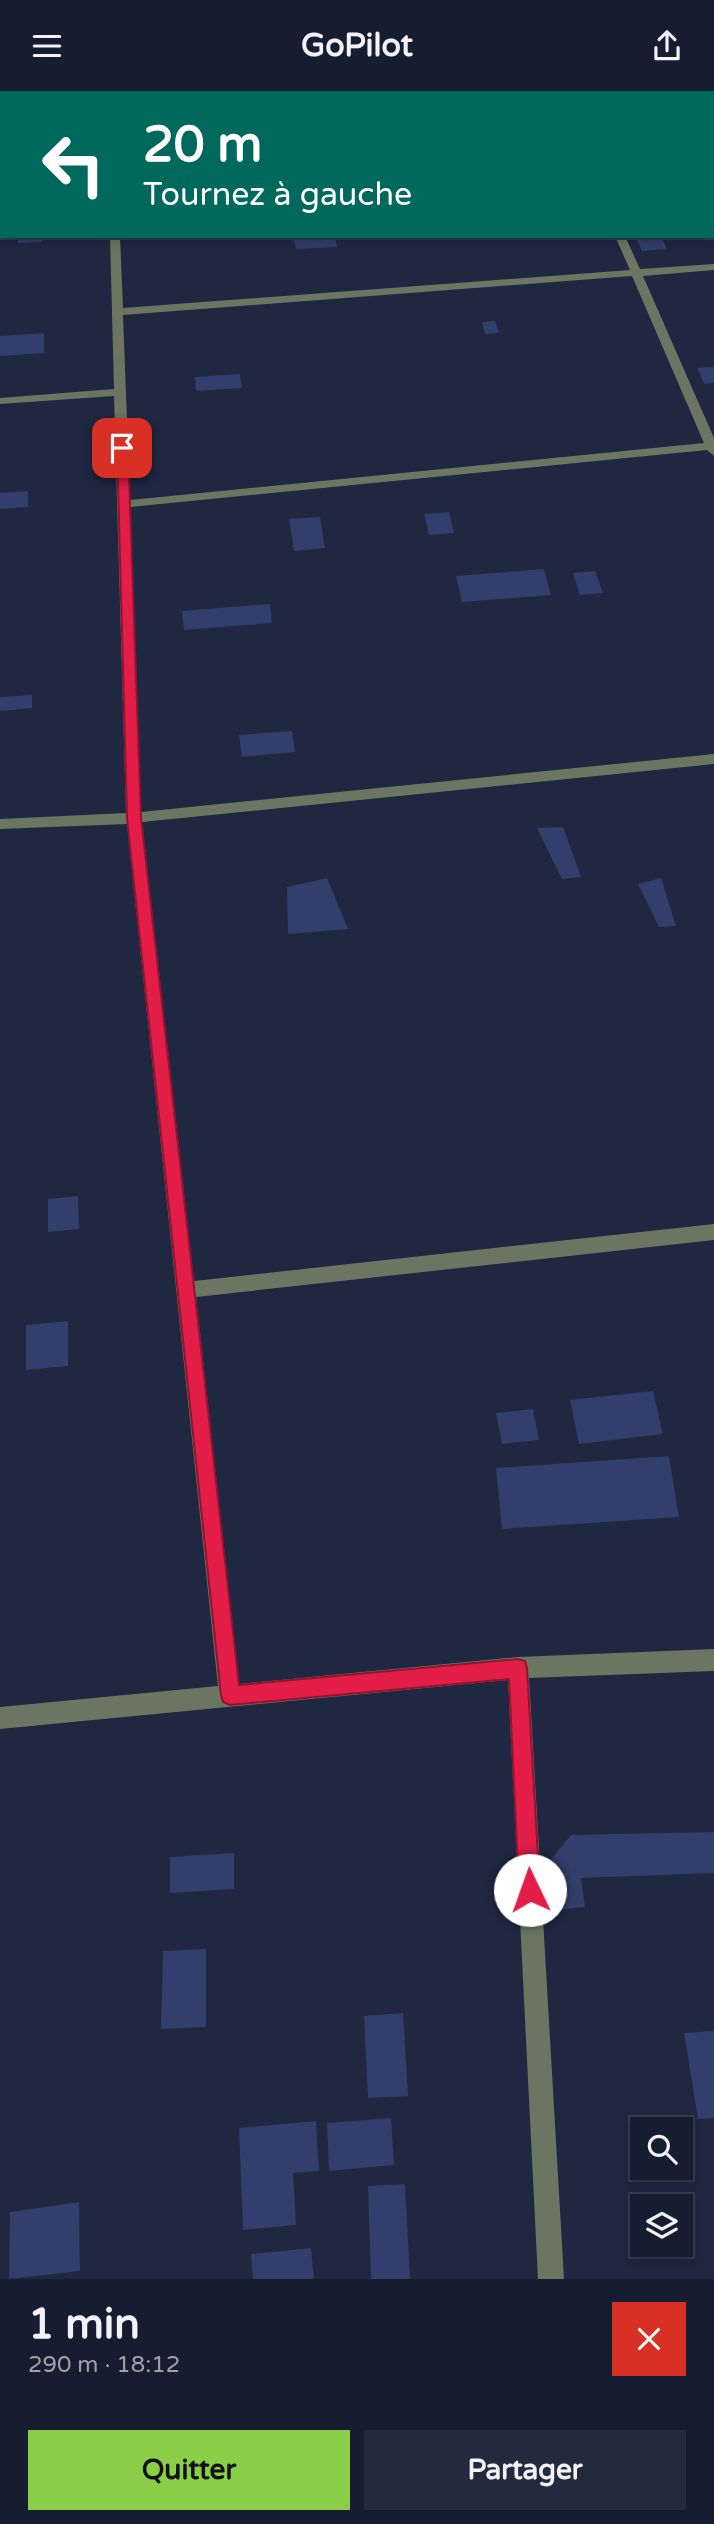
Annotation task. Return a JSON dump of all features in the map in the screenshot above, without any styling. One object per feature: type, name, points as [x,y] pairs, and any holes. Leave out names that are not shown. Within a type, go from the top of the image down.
[{"type":"street","points":[[115,238],[134,818],[230,1695]]},
{"type":"street","points":[[124,504],[713,448],[621,238]]},
{"type":"street","points":[[118,312],[714,267]]},
{"type":"street","points":[[0,401],[120,392]]},
{"type":"street","points":[[0,824],[134,818],[714,759]]},
{"type":"street","points":[[187,1290],[714,1232]]},
{"type":"street","points":[[0,1718],[518,1668],[714,1660]]},
{"type":"street","points":[[518,1668],[551,2279]]},
{"type":"building","points":[[18,238],[42,238],[42,242],[18,243]]},
{"type":"building","points":[[293,238],[335,238],[337,247],[296,249]]},
{"type":"building","points":[[636,238],[662,238],[667,249],[642,251]]},
{"type":"building","points":[[495,321],[499,333],[485,334],[482,322]]},
{"type":"building","points":[[44,333],[44,353],[0,356],[0,336]]},
{"type":"building","points":[[714,367],[714,383],[704,384],[697,368]]},
{"type":"building","points":[[240,374],[242,388],[196,391],[195,377]]},
{"type":"building","points":[[28,491],[28,507],[0,509],[0,493]]},
{"type":"building","points":[[449,512],[454,533],[429,535],[424,514]]},
{"type":"building","points":[[320,517],[325,548],[294,551],[289,519]]},
{"type":"building","points":[[544,569],[551,595],[462,602],[456,576]]},
{"type":"building","points":[[595,571],[603,593],[580,595],[573,573]]},
{"type":"building","points":[[270,604],[272,623],[184,630],[182,611]]},
{"type":"building","points":[[32,695],[32,708],[0,711],[0,697]]},
{"type":"building","points":[[292,731],[295,752],[242,757],[239,735]]},
{"type":"building","points":[[563,827],[581,877],[562,879],[537,828]]},
{"type":"building","points":[[327,878],[348,929],[288,934],[287,887]]},
{"type":"building","points":[[661,878],[676,926],[659,927],[638,884]]},
{"type":"building","points":[[78,1196],[79,1229],[48,1232],[48,1199]]},
{"type":"building","points":[[68,1321],[68,1366],[26,1370],[26,1325]]},
{"type":"building","points":[[653,1391],[663,1434],[579,1444],[570,1400]]},
{"type":"building","points":[[533,1409],[539,1440],[502,1444],[496,1413]]},
{"type":"building","points":[[669,1456],[679,1517],[502,1529],[496,1468]]},
{"type":"building","points":[[714,1832],[714,1873],[581,1878],[585,1907],[549,1911],[545,1867],[571,1835]]},
{"type":"building","points":[[234,1853],[234,1889],[170,1893],[170,1857]]},
{"type":"building","points":[[206,1949],[206,2027],[161,2029],[163,1951]]},
{"type":"building","points":[[403,2013],[408,2096],[368,2098],[364,2016]]},
{"type":"building","points":[[714,2031],[714,2118],[698,2119],[684,2033]]},
{"type":"building","points":[[391,2118],[394,2165],[329,2171],[327,2123]]},
{"type":"building","points":[[316,2121],[319,2171],[293,2173],[296,2225],[243,2230],[239,2128]]},
{"type":"building","points":[[405,2184],[410,2279],[371,2279],[368,2186]]},
{"type":"building","points":[[79,2202],[80,2271],[9,2279],[10,2212]]},
{"type":"building","points":[[311,2248],[314,2279],[253,2279],[251,2254]]},
{"type":"route","points":[[122,448],[134,818],[230,1695],[518,1668],[530,1890]]}]
